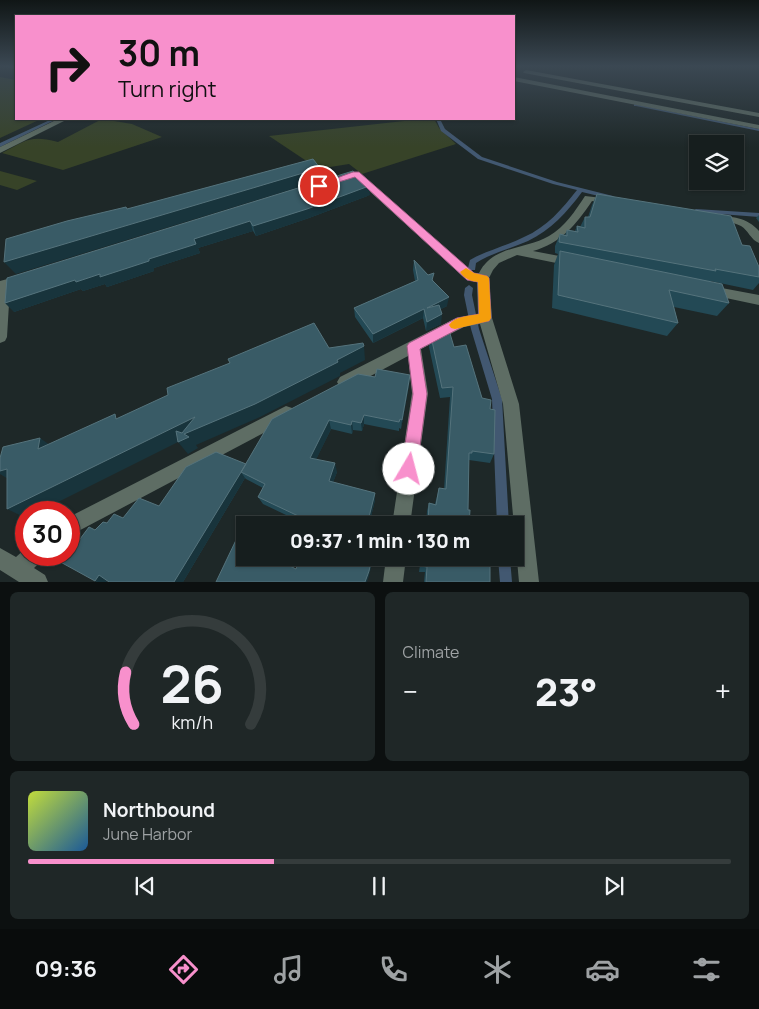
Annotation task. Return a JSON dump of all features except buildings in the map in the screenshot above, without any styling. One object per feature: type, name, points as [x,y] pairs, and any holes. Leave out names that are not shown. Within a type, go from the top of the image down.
[{"type":"street","points":[[586,93],[759,127]]},
{"type":"street","points":[[637,93],[759,116]]},
{"type":"street","points":[[0,150],[62,120]]},
{"type":"street","points":[[347,177],[356,174],[471,277],[483,278]]},
{"type":"street","points":[[529,582],[512,404],[477,319],[483,278],[486,269],[493,261],[552,240],[574,219],[589,198],[624,204]]},
{"type":"street","points":[[700,217],[745,221],[752,227],[759,239]]},
{"type":"street","points":[[515,252],[586,265]]},
{"type":"street","points":[[0,337],[4,284],[33,275]]},
{"type":"street","points":[[699,289],[759,300]]},
{"type":"street","points":[[334,388],[461,322],[477,319]]},
{"type":"street","points":[[402,516],[420,394],[414,346]]},
{"type":"street","points":[[80,521],[299,407]]},
{"type":"street","points":[[0,558],[38,582]]},
{"type":"street","points":[[18,569],[21,566]]},
{"type":"street","points":[[393,582],[395,566]]},
{"type":"green space","points":[[0,93],[15,93],[15,120],[39,120],[0,138]]},
{"type":"green space","points":[[100,120],[132,124],[162,137],[63,170],[2,153],[29,140],[41,139],[58,142]]},
{"type":"green space","points":[[413,120],[435,120],[439,128],[456,144],[362,174],[349,164],[317,168],[269,136]]},
{"type":"green space","points":[[0,171],[37,181],[17,190],[0,185]]},
{"type":"waterway","points":[[636,105],[759,130]]},
{"type":"waterway","points":[[0,145],[53,120]]},
{"type":"waterway","points":[[438,120],[443,130],[480,158],[555,183],[581,189]]},
{"type":"waterway","points":[[472,268],[472,262],[478,258],[526,239],[543,230],[563,211],[581,189]]},
{"type":"waterway","points":[[581,189],[611,197]]},
{"type":"waterway","points":[[696,211],[759,215]]},
{"type":"waterway","points":[[469,288],[468,295],[475,329],[497,399],[503,516]]},
{"type":"waterway","points":[[505,566],[506,582]]},
{"type":"slow traffic","points":[[455,325],[461,322],[485,318],[483,278],[471,277],[466,272]]},
{"type":"route","points":[[319,186],[356,174],[471,277],[483,278],[485,318],[461,322],[414,346],[420,394],[409,469]]}]
